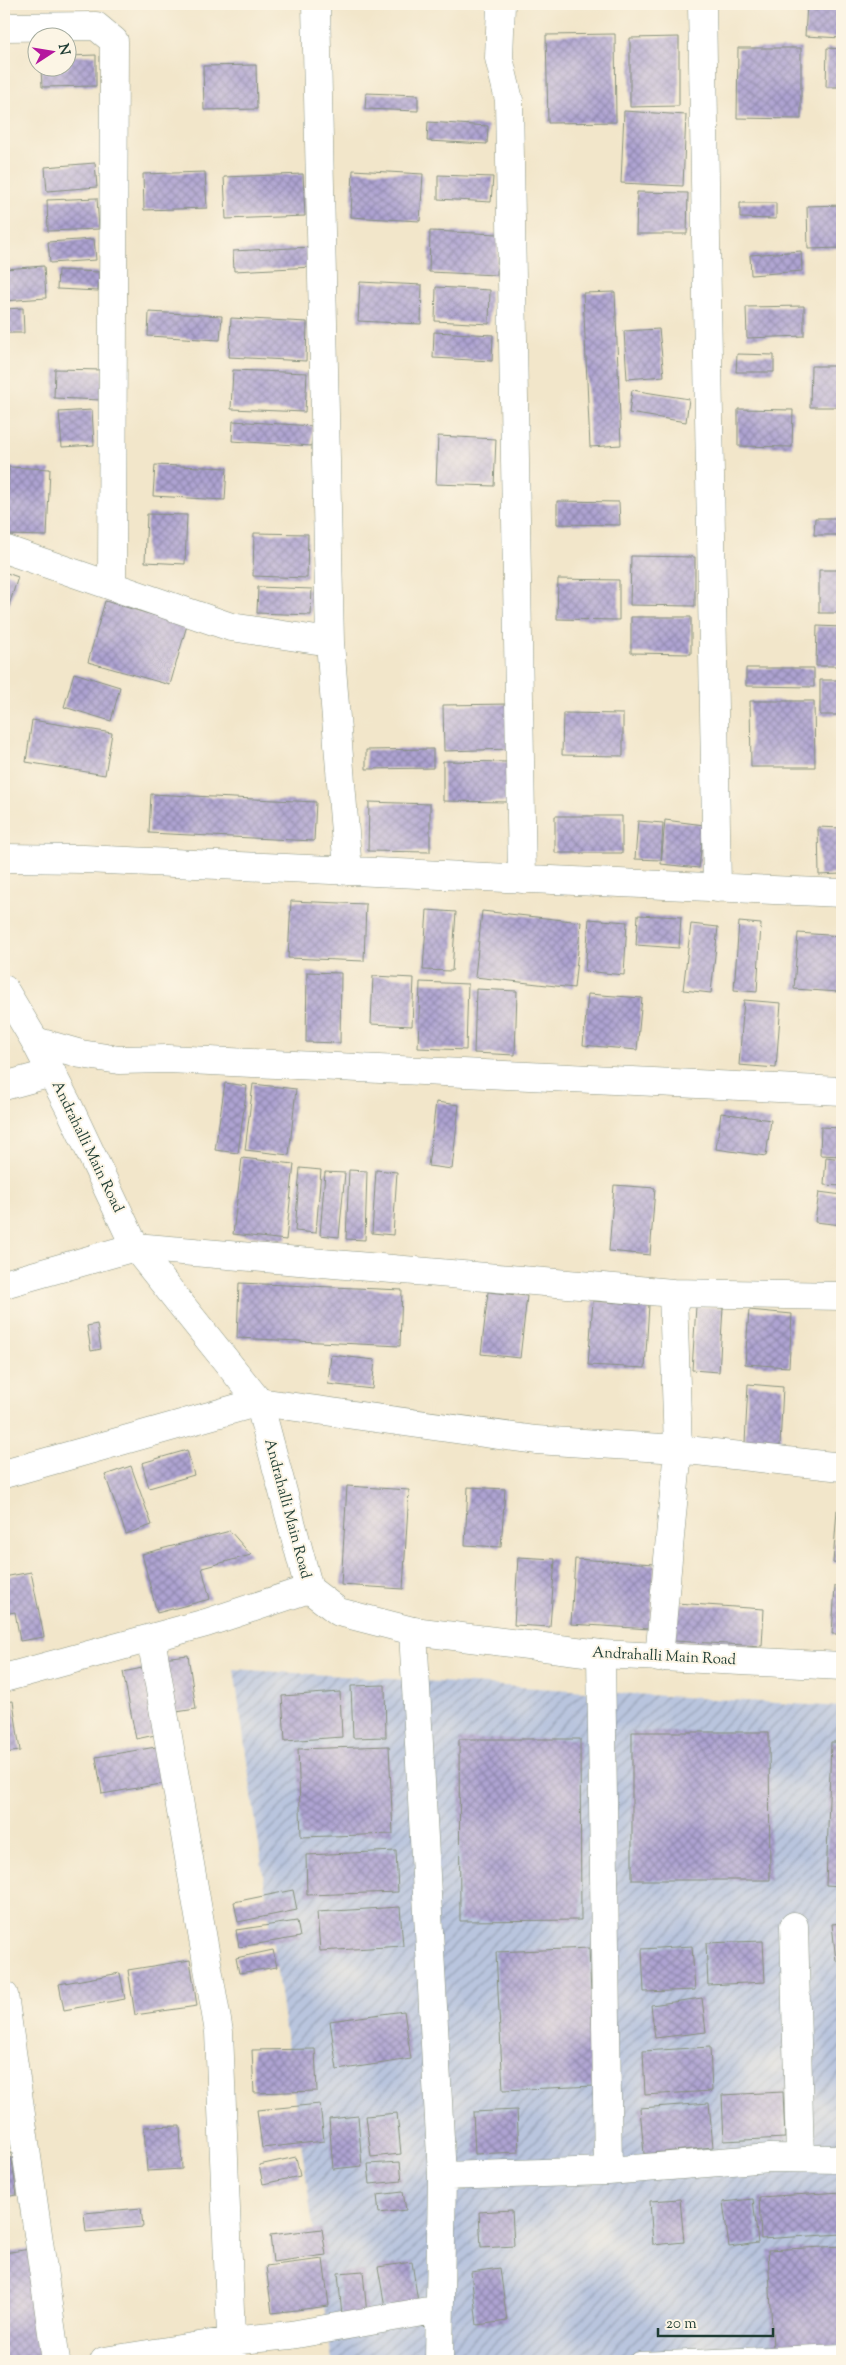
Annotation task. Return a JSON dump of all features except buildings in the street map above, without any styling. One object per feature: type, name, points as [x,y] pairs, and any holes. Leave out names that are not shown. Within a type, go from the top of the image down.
[{"type":"street","points":[[316,4],[330,642],[348,871]]},
{"type":"street","points":[[501,4],[500,58],[508,100],[522,879]]},
{"type":"street","points":[[702,4],[717,888]]},
{"type":"street","points":[[4,27],[96,26],[114,41],[112,586]]},
{"type":"street","points":[[4,549],[231,627],[330,642]]},
{"type":"street","points":[[4,858],[84,859],[842,893]]},
{"type":"street","name":"Andrahalli Main Road","points":[[4,989],[52,1073],[135,1246],[259,1402],[309,1589],[339,1612],[413,1631],[601,1654],[842,1666]]},
{"type":"street","points":[[35,1041],[81,1054],[119,1060],[168,1059],[842,1091]]},
{"type":"street","points":[[4,1086],[52,1073]]},
{"type":"street","points":[[4,1284],[135,1246],[674,1293],[842,1296]]},
{"type":"street","points":[[659,1658],[678,1449],[674,1293]]},
{"type":"street","points":[[4,1474],[259,1402],[536,1440],[678,1449],[842,1467]]},
{"type":"street","points":[[4,1678],[151,1638],[309,1589]]},
{"type":"street","points":[[413,1631],[442,2176],[439,2361]]},
{"type":"street","points":[[151,1638],[219,2032],[231,2351]]},
{"type":"street","points":[[601,1654],[608,2171]]},
{"type":"street","points":[[794,1926],[800,2158]]},
{"type":"street","points":[[4,1995],[56,2361]]},
{"type":"street","points":[[442,2176],[608,2171],[770,2158],[842,2159]]},
{"type":"street","points":[[104,2361],[231,2351],[291,2335],[439,2309]]},
{"type":"lane","points":[[639,2361],[842,2353]]},
{"type":"shaded area","points":[[234,1669],[842,1707],[842,2361],[332,2361]]}]
